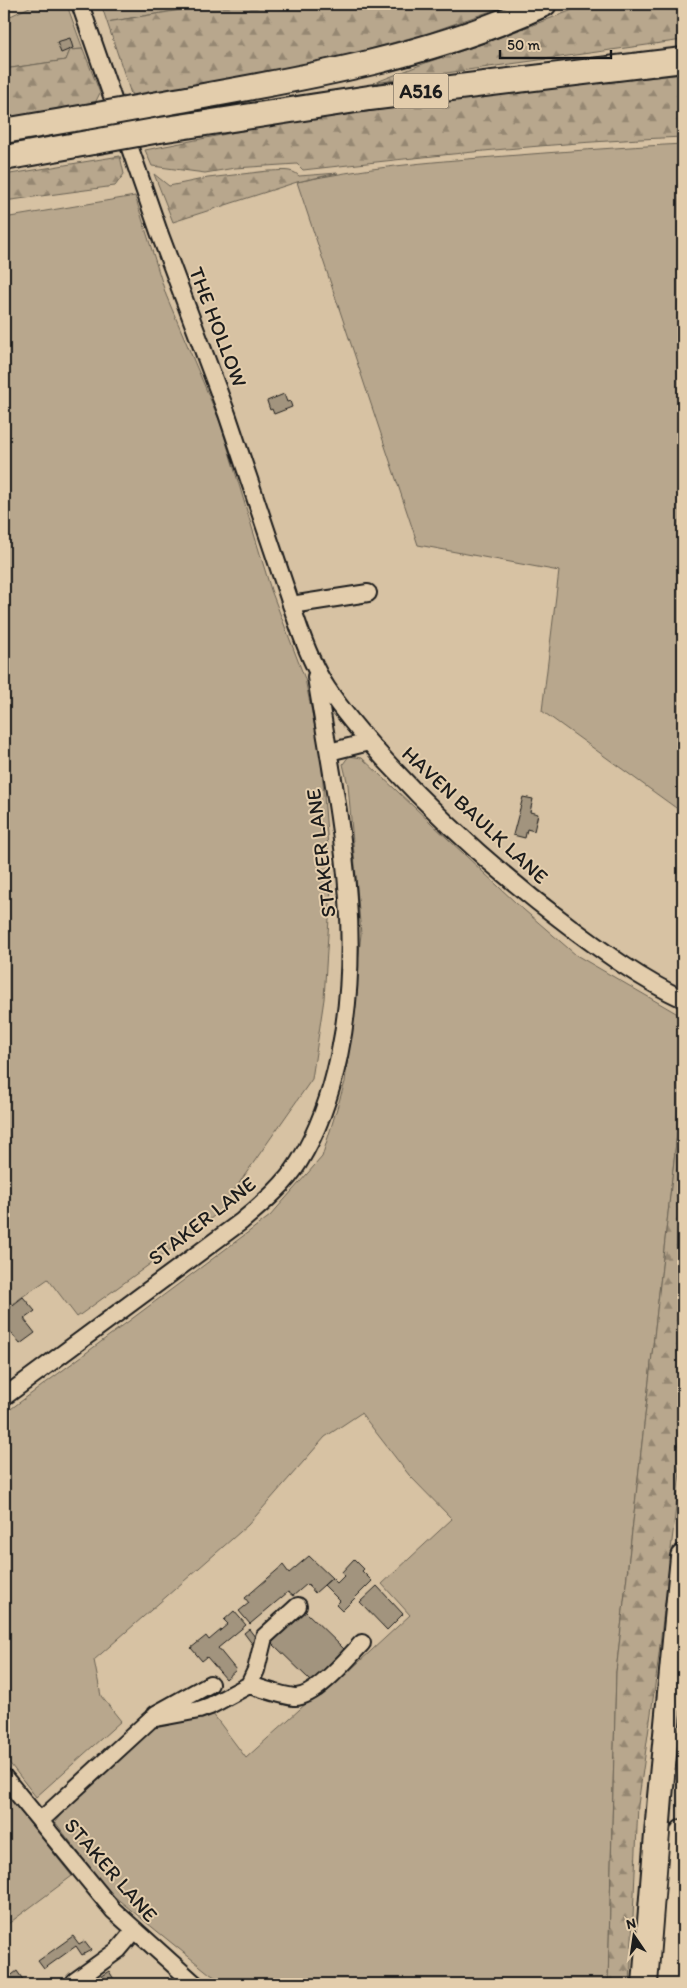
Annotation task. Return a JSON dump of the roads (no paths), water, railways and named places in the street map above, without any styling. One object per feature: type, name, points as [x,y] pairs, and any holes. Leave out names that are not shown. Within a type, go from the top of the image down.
[{"type":"highway","name":"A516","points":[[4,131],[320,75],[405,54],[474,32],[544,4]]},
{"type":"highway","name":"A516","points":[[4,158],[160,130],[369,98],[683,60]]},
{"type":"highway","points":[[645,1984],[660,1797],[683,1557]]},
{"type":"highway","points":[[671,1984],[683,1832]]},
{"type":"street","name":"THE HOLLOW","points":[[80,4],[159,232],[227,414],[291,604],[315,666]]},
{"type":"street","points":[[291,604],[368,593]]},
{"type":"street","name":"HAVEN BAULK LANE","points":[[315,666],[339,706],[369,742],[408,786],[464,839],[525,893],[623,965],[648,981],[683,999]]},
{"type":"street","name":"STAKER LANE","points":[[4,1397],[237,1225],[268,1199],[298,1163],[316,1132],[331,1095],[343,1037],[350,984],[351,923],[345,858],[315,666]]},
{"type":"street","points":[[329,752],[369,742]]},
{"type":"street","points":[[151,1719],[204,1708],[249,1685],[256,1670],[264,1637],[298,1606]]},
{"type":"street","points":[[249,1685],[296,1698],[320,1685],[362,1643]]},
{"type":"street","points":[[40,1821],[160,1711],[210,1684]]},
{"type":"street","name":"STAKER LANE","points":[[4,1777],[113,1910],[134,1931],[195,1984]]},
{"type":"street","points":[[75,1981],[118,1950],[134,1931]]}]
